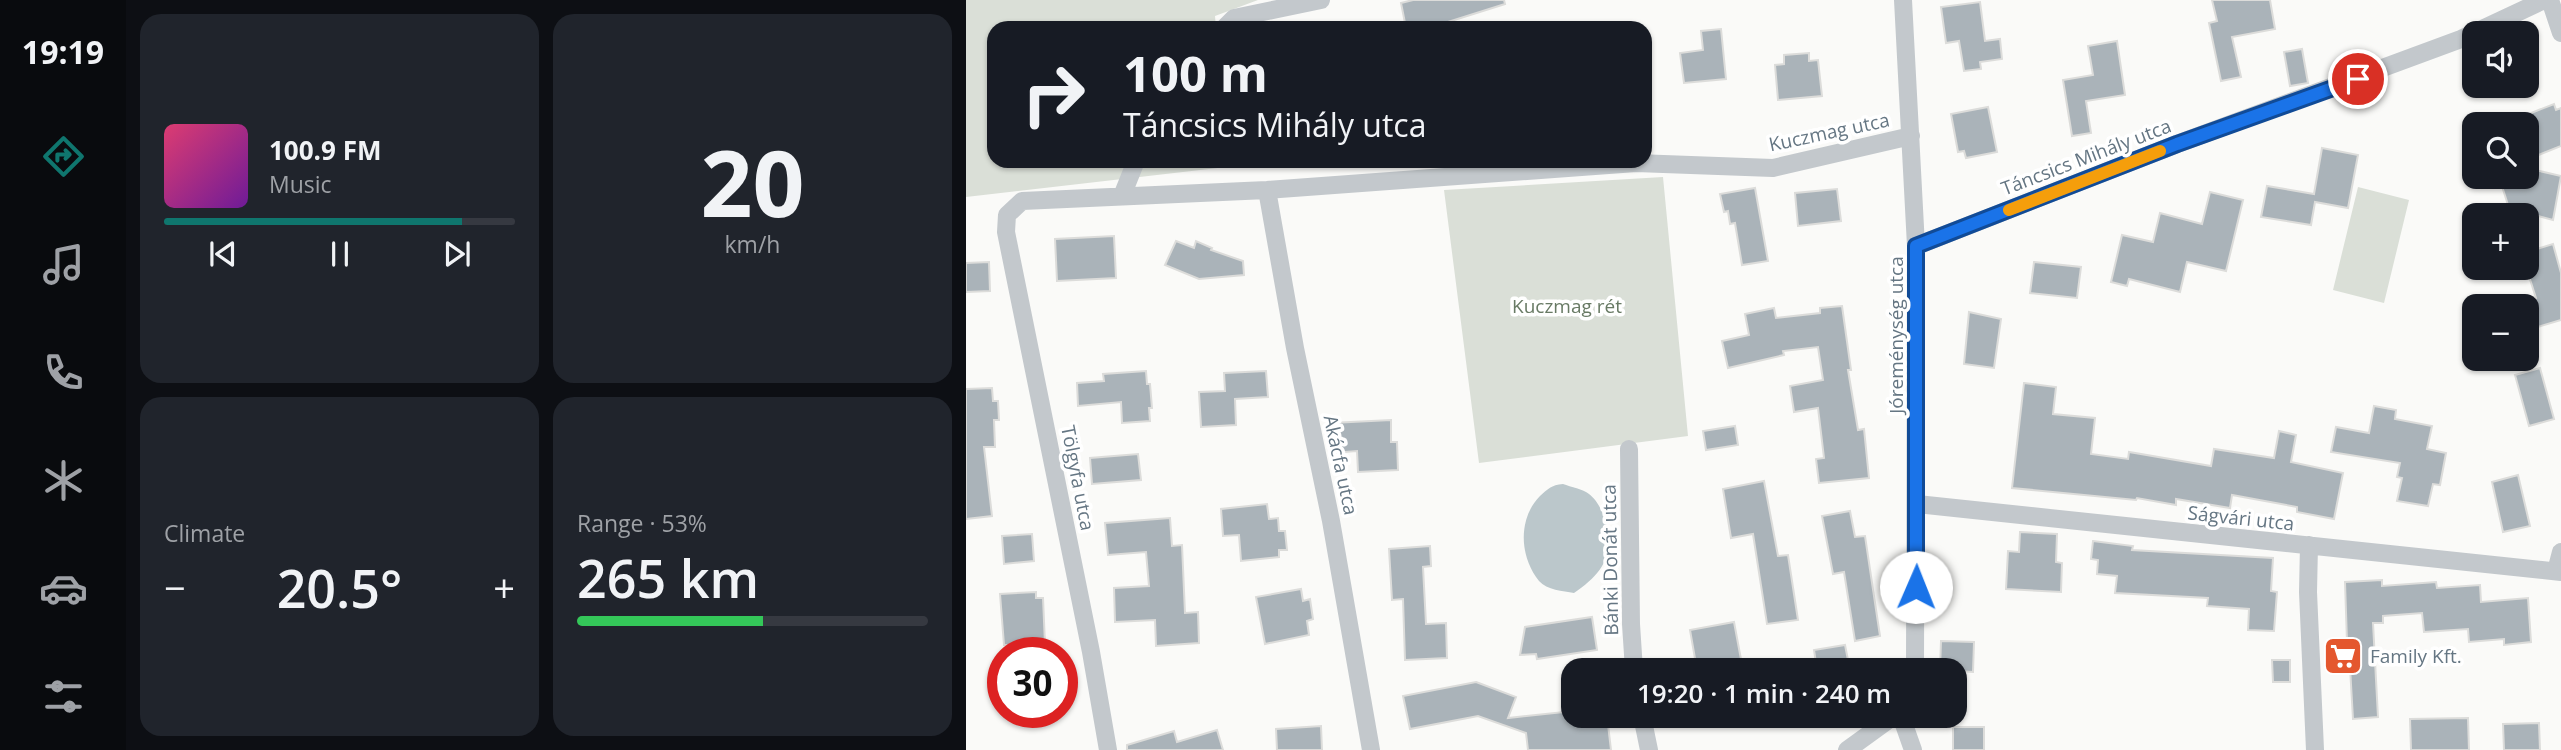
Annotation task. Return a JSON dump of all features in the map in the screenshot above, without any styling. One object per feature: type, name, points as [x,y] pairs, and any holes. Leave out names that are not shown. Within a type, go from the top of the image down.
[{"type":"street","points":[[1231,21],[1234,18],[1321,0]]},
{"type":"street","name":"Jóreménység utca","points":[[1903,0],[1916,246],[1915,658]]},
{"type":"street","name":"Táncsics Mihály utca","points":[[1916,246],[2177,144],[2461,39],[2543,0]]},
{"type":"street","points":[[2550,0],[2561,33]]},
{"type":"street","name":"Kuczmag utca","points":[[1652,164],[1773,168],[1911,136]]},
{"type":"street","points":[[1122,196],[1133,168]]},
{"type":"street","name":"Kuczmag utca","points":[[1007,215],[1022,201],[1266,190],[1567,168]]},
{"type":"street","name":"Akácfa utca","points":[[1266,190],[1331,521],[1371,750]]},
{"type":"street","name":"Tölgyfa utca","points":[[1007,215],[1006,232],[1091,652],[1108,750]]},
{"type":"street","name":"Bánki Donát utca","points":[[1629,449],[1633,658]]},
{"type":"street","name":"Ságvári utca","points":[[1917,504],[2559,572]]},
{"type":"street","points":[[2309,545],[2308,592],[2315,750]]},
{"type":"street","points":[[2559,572],[2561,552]]},
{"type":"street","points":[[1644,728],[1649,750]]},
{"type":"street","points":[[1847,750],[1877,728]]},
{"type":"street","points":[[1905,728],[1913,750]]},
{"type":"green space","points":[[966,0],[1258,0],[1215,16],[1215,21],[987,21],[987,168],[1218,168],[966,197]]},
{"type":"green space","name":"Kuczmag rét","points":[[1663,177],[1688,436],[1479,463],[1444,190]]},
{"type":"green space","points":[[2358,187],[2409,200],[2384,303],[2333,290]]},
{"type":"shaded area","points":[[1563,484],[1584,491],[1594,499],[1608,530],[1608,552],[1605,561],[1593,578],[1574,593],[1555,590],[1542,584],[1532,571],[1525,549],[1525,526],[1533,505],[1548,489]]},
{"type":"building","points":[[1413,0],[1504,0],[1505,4],[1451,21],[1405,21],[1401,3]]},
{"type":"building","points":[[2212,0],[2270,0],[2275,29],[2232,37],[2241,77],[2221,81],[2209,23],[2217,21]]},
{"type":"building","points":[[1980,2],[1985,41],[2000,39],[2002,59],[1980,62],[1981,69],[1964,71],[1959,41],[1946,43],[1941,7]]},
{"type":"building","points":[[1721,29],[1726,79],[1684,83],[1680,53],[1703,50],[1701,31]]},
{"type":"building","points":[[2117,41],[2125,95],[2086,101],[2091,133],[2072,136],[2063,80],[2093,75],[2088,46]]},
{"type":"building","points":[[2302,49],[2308,83],[2290,86],[2284,52]]},
{"type":"building","points":[[1809,53],[1809,61],[1818,60],[1822,96],[1778,100],[1775,65],[1784,64],[1784,55]]},
{"type":"building","points":[[2554,104],[2556,110],[2561,108],[2561,146],[2539,155],[2539,112],[2534,112]]},
{"type":"building","points":[[1988,107],[1997,152],[1966,158],[1964,151],[1958,152],[1951,114]]},
{"type":"building","points":[[2322,148],[2358,155],[2348,208],[2315,202],[2311,225],[2261,217],[2267,186],[2314,194]]},
{"type":"building","points":[[2539,171],[2561,176],[2553,220],[2539,216],[2539,203],[2507,203],[2503,189],[2539,189]]},
{"type":"building","points":[[1755,188],[1768,261],[1742,265],[1735,223],[1730,224],[1728,211],[1724,212],[1720,194]]},
{"type":"building","points":[[1837,189],[1841,221],[1798,226],[1795,193]]},
{"type":"building","points":[[2210,192],[2243,200],[2226,271],[2187,262],[2180,292],[2129,279],[2127,286],[2111,282],[2122,235],[2153,242],[2160,213],[2202,224]]},
{"type":"building","points":[[1114,236],[1116,278],[1057,281],[1055,239]]},
{"type":"building","points":[[1176,241],[1194,248],[1196,241],[1212,248],[1211,250],[1243,261],[1244,275],[1199,279],[1165,265]]},
{"type":"building","points":[[2553,244],[2561,273],[2561,320],[2539,327],[2539,294],[2535,294],[2530,280],[2539,280],[2539,248]]},
{"type":"building","points":[[989,262],[990,291],[966,292],[966,263]]},
{"type":"building","points":[[2034,262],[2081,267],[2077,298],[2030,293]]},
{"type":"building","points":[[1842,306],[1851,370],[1848,370],[1858,430],[1864,429],[1869,478],[1819,483],[1816,459],[1824,458],[1818,408],[1794,412],[1790,386],[1823,380],[1818,347],[1783,351],[1784,355],[1728,368],[1722,341],[1749,335],[1745,314],[1774,308],[1776,318],[1820,313],[1820,308]]},
{"type":"building","points":[[1969,312],[2001,319],[1994,368],[1964,364]]},
{"type":"building","points":[[2539,368],[2554,419],[2529,426],[2515,375],[2539,371]]},
{"type":"building","points":[[1146,371],[1152,408],[1149,408],[1150,421],[1122,423],[1121,402],[1078,406],[1077,383],[1104,381],[1103,374]]},
{"type":"building","points":[[1266,371],[1268,397],[1235,399],[1236,425],[1201,427],[1199,392],[1225,391],[1224,373]]},
{"type":"building","points":[[2024,383],[2056,387],[2053,414],[2095,418],[2091,454],[2128,459],[2129,452],[2211,466],[2214,449],[2274,458],[2279,431],[2296,435],[2291,462],[2343,473],[2334,519],[2297,512],[2297,507],[2232,495],[2230,508],[2176,499],[2176,505],[2137,498],[2012,488]]},
{"type":"building","points":[[992,388],[993,401],[998,401],[999,420],[994,420],[995,447],[984,447],[992,516],[966,519],[966,389]]},
{"type":"building","points":[[2374,406],[2396,410],[2395,419],[2432,426],[2427,449],[2446,453],[2440,485],[2433,484],[2428,506],[2397,501],[2402,478],[2397,477],[2400,463],[2331,452],[2336,427],[2369,433]]},
{"type":"building","points":[[1391,420],[1391,442],[1397,442],[1398,470],[1358,472],[1357,451],[1332,453],[1331,423]]},
{"type":"building","points":[[1735,426],[1738,445],[1706,450],[1703,431]]},
{"type":"building","points":[[1138,454],[1141,480],[1092,484],[1090,458]]},
{"type":"building","points":[[2518,475],[2530,526],[2503,532],[2492,482]]},
{"type":"building","points":[[1764,481],[1778,556],[1788,555],[1798,620],[1767,624],[1753,534],[1731,538],[1723,489]]},
{"type":"building","points":[[1267,504],[1269,519],[1278,518],[1279,531],[1285,531],[1287,550],[1279,550],[1279,557],[1241,561],[1239,535],[1223,536],[1221,509]]},
{"type":"building","points":[[1850,511],[1855,537],[1865,536],[1880,636],[1855,641],[1844,572],[1833,574],[1822,516]]},
{"type":"building","points":[[1170,518],[1172,546],[1182,545],[1185,613],[1198,612],[1199,643],[1156,646],[1155,620],[1115,622],[1114,588],[1149,586],[1146,552],[1108,555],[1105,523]]},
{"type":"building","points":[[2020,532],[2057,534],[2056,562],[2062,563],[2061,592],[2006,589],[2008,551],[2019,552]]},
{"type":"building","points":[[1032,534],[1034,561],[1004,564],[1002,536]]},
{"type":"building","points":[[2093,541],[2133,546],[2132,550],[2273,558],[2271,591],[2277,592],[2274,631],[2248,630],[2249,609],[2207,606],[2208,598],[2115,593],[2117,576],[2097,574],[2098,560],[2091,559]]},
{"type":"building","points":[[1430,546],[1431,566],[1423,567],[1426,624],[1446,623],[1447,658],[1405,660],[1403,599],[1392,600],[1389,549]]},
{"type":"building","points":[[2382,580],[2382,586],[2436,582],[2437,588],[2480,585],[2481,602],[2528,598],[2531,642],[2504,645],[2504,639],[2469,642],[2468,629],[2424,632],[2422,613],[2383,616],[2383,623],[2373,623],[2378,717],[2353,719],[2350,667],[2330,668],[2330,643],[2347,642],[2345,582]]},
{"type":"building","points":[[1301,589],[1303,601],[1310,599],[1313,619],[1307,621],[1309,635],[1265,644],[1256,597]]},
{"type":"building","points":[[1036,592],[1036,598],[1043,598],[1045,637],[1003,637],[1000,594]]},
{"type":"building","points":[[1592,617],[1597,650],[1537,659],[1536,654],[1520,655],[1525,627]]},
{"type":"building","points":[[1734,622],[1741,658],[1695,658],[1690,630]]},
{"type":"building","points":[[1941,641],[1974,642],[1973,672],[1967,672],[1967,658],[1940,658]]},
{"type":"building","points":[[1845,645],[1848,658],[1815,658],[1814,650]]},
{"type":"building","points":[[2272,660],[2290,660],[2290,682],[2273,682]]},
{"type":"building","points":[[1476,682],[1516,697],[1508,718],[1561,712],[1561,728],[1608,728],[1611,750],[1528,750],[1526,733],[1478,716],[1410,729],[1403,696]]},
{"type":"building","points":[[2468,718],[2469,750],[2411,750],[2410,719]]},
{"type":"building","points":[[2539,723],[2540,750],[2504,750],[2503,724]]},
{"type":"building","points":[[1321,726],[1322,750],[1277,750],[1276,729]]},
{"type":"building","points":[[1984,727],[1984,750],[1953,750],[1953,728]]},
{"type":"building","points":[[1217,730],[1223,750],[1127,750],[1127,745],[1174,731],[1177,742]]},
{"type":"slow traffic","points":[[2009,210],[2160,151]]},
{"type":"place","name":"Family Kft.","points":[[2343,656]]},
{"type":"route","points":[[1916,587],[1916,246],[2177,144],[2358,79]]}]
